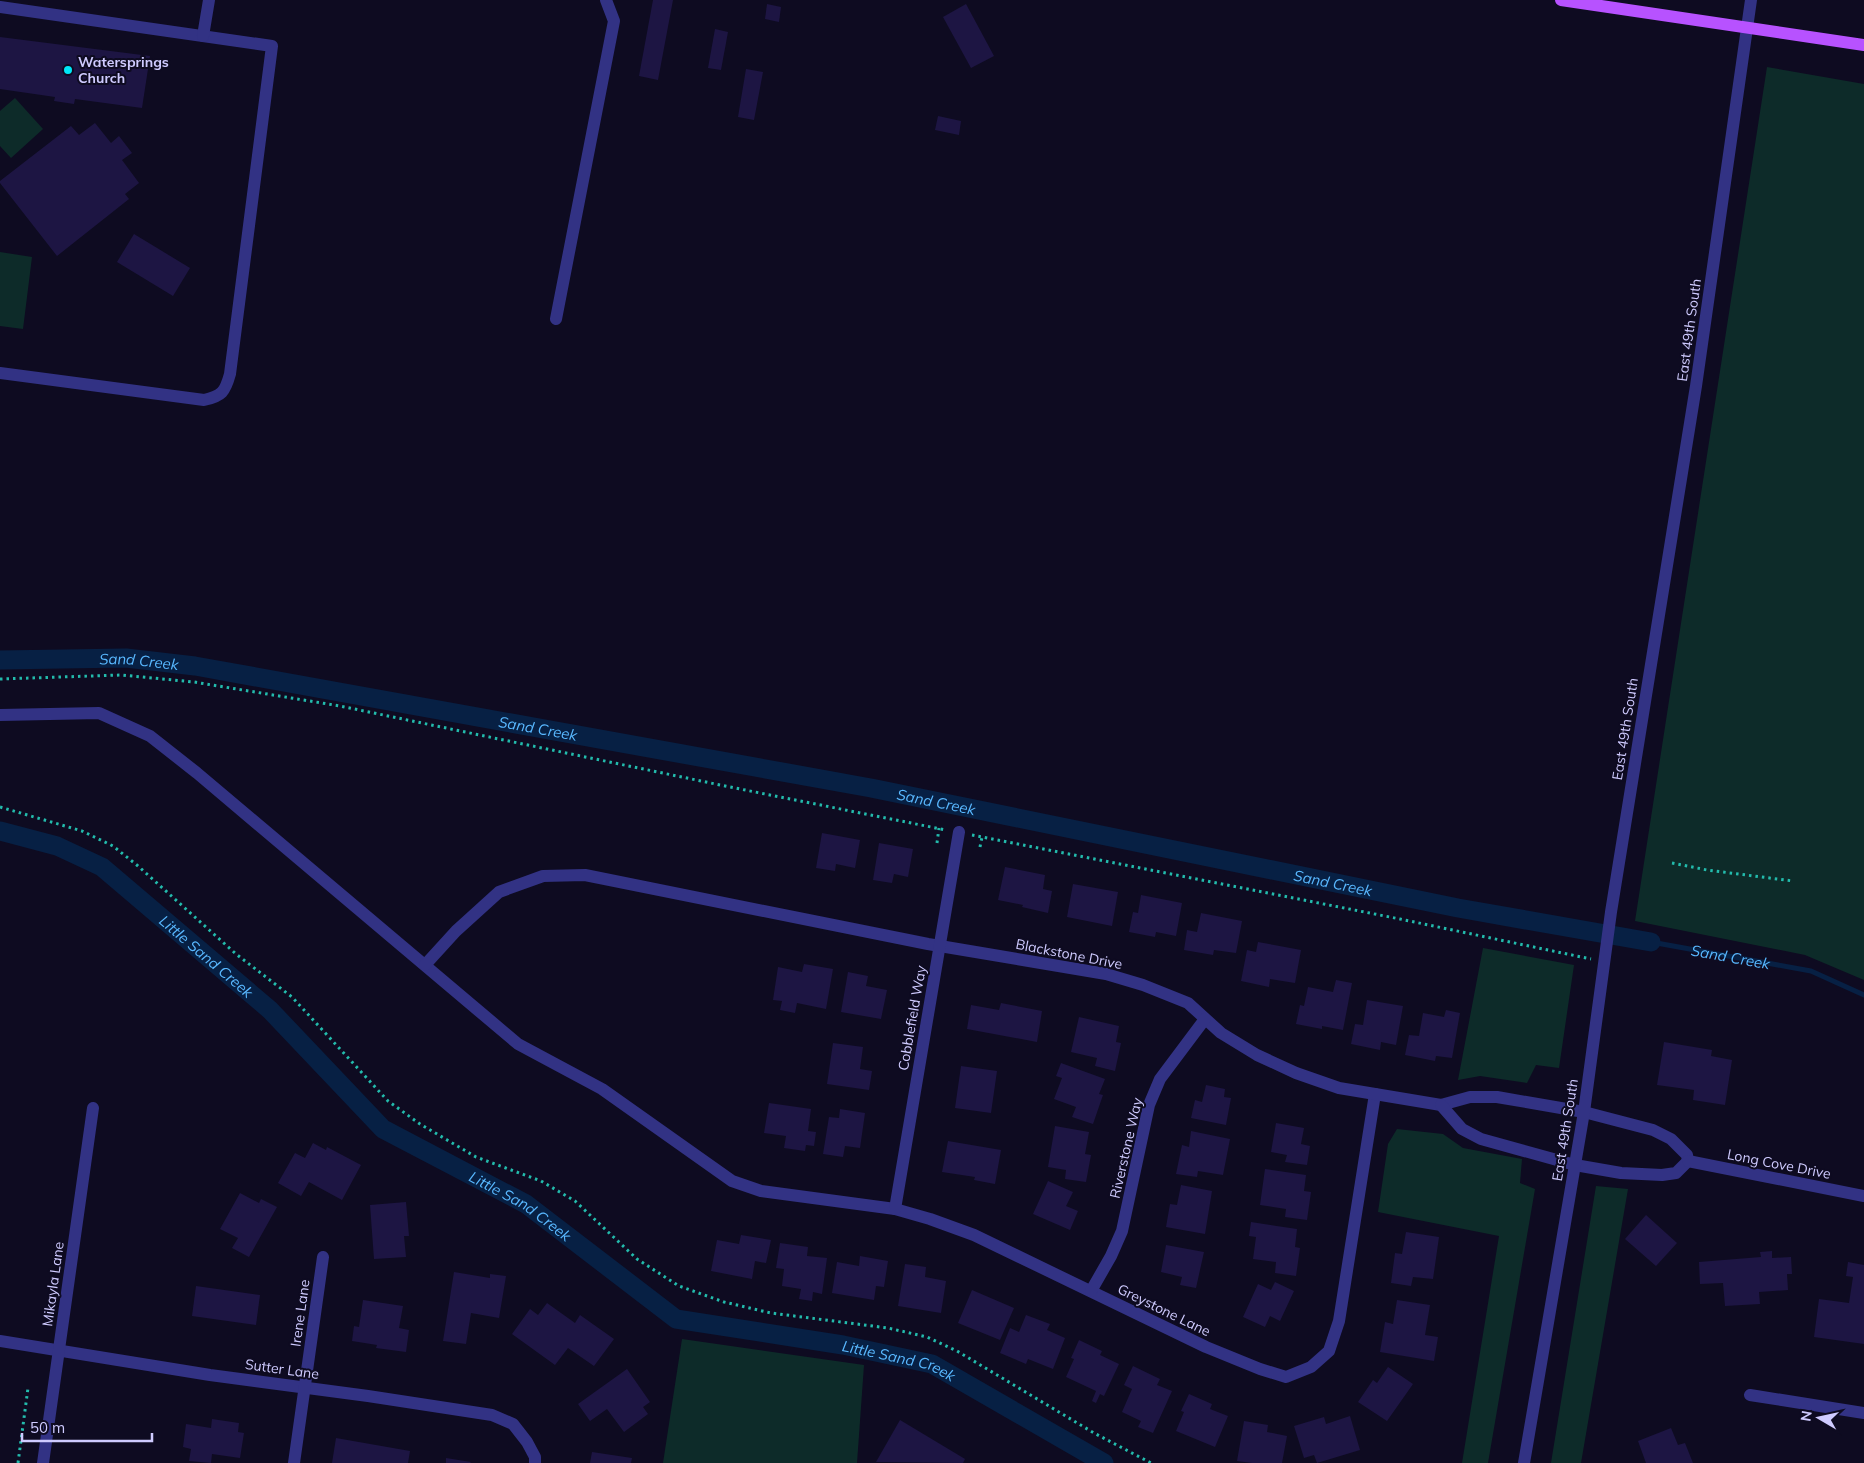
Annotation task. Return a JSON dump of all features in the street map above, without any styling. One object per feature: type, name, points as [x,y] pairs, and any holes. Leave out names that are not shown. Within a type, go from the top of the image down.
[{"type":"main road","points":[[1561,0],[1864,44]]},
{"type":"street","points":[[203,36],[209,0]]},
{"type":"street","points":[[556,318],[614,21],[606,0]]},
{"type":"street","name":"East 49th South","points":[[1524,1463],[1584,1112],[1603,962],[1696,386],[1752,0]]},
{"type":"street","points":[[0,7],[272,46],[230,374],[226,389],[216,397],[204,400],[0,373]]},
{"type":"street","name":"Greystone Lane","points":[[0,715],[99,713],[150,736],[197,773],[518,1044],[602,1089],[732,1181],[761,1191],[895,1209],[930,1219],[974,1235],[1206,1347],[1260,1370],[1286,1377],[1311,1367],[1329,1351],[1339,1321],[1375,1094]]},
{"type":"street","name":"Cobblefield Way","points":[[895,1209],[959,832]]},
{"type":"street","name":"Blackstone Drive","points":[[425,965],[456,931],[499,892],[543,876],[585,876],[940,946],[1106,974],[1188,1003],[1221,1033],[1257,1055],[1296,1073],[1339,1088],[1441,1105],[1470,1097],[1497,1097],[1584,1112]]},
{"type":"street","name":"Riverstone Way","points":[[1090,1291],[1111,1256],[1122,1231],[1149,1105],[1156,1087],[1205,1018]]},
{"type":"street","points":[[1441,1105],[1462,1129],[1481,1139],[1575,1166],[1621,1174],[1662,1175],[1676,1173],[1688,1161],[1687,1156],[1671,1139],[1653,1130],[1584,1112]]},
{"type":"street","name":"Mikayla Lane","points":[[43,1463],[93,1108]]},
{"type":"street","name":"Long Cove Drive","points":[[1688,1161],[1864,1196]]},
{"type":"street","name":"Irene Lane","points":[[294,1463],[323,1256]]},
{"type":"street","name":"Sutter Lane","points":[[0,1341],[210,1375],[492,1415],[513,1424],[527,1442],[535,1457],[535,1463]]},
{"type":"street","points":[[1750,1396],[1864,1414]]},
{"type":"path","points":[[0,680],[121,675],[194,682],[340,706],[730,788],[1390,917],[1603,962]]},
{"type":"path","points":[[0,806],[82,831],[113,846],[236,954],[292,996],[388,1101],[420,1124],[476,1157],[541,1181],[575,1201],[637,1259],[679,1286],[724,1302],[771,1313],[888,1328],[927,1337],[958,1351],[1094,1433],[1151,1463]]},
{"type":"path","points":[[937,843],[939,828]]},
{"type":"path","points":[[980,848],[982,837]]},
{"type":"path","points":[[1672,863],[1707,870],[1793,881]]},
{"type":"path","points":[[18,1463],[28,1388]]},
{"type":"green space","points":[[1767,67],[1864,84],[1864,980],[1805,955],[1635,921]]},
{"type":"green space","points":[[15,98],[43,129],[11,158],[0,146],[0,111]]},
{"type":"green space","points":[[0,252],[32,257],[23,329],[0,326]]},
{"type":"green space","points":[[1483,948],[1574,965],[1559,1068],[1536,1065],[1527,1083],[1480,1076],[1458,1080]]},
{"type":"green space","points":[[1397,1129],[1443,1134],[1463,1148],[1522,1159],[1520,1183],[1535,1189],[1488,1463],[1462,1463],[1499,1236],[1378,1212],[1388,1144]]},
{"type":"green space","points":[[1596,1186],[1628,1189],[1581,1463],[1551,1463]]},
{"type":"green space","points":[[682,1339],[864,1365],[857,1463],[663,1463]]},
{"type":"building","points":[[653,0],[673,0],[658,80],[639,76]]},
{"type":"building","points":[[767,4],[781,7],[779,22],[765,19]]},
{"type":"building","points":[[966,4],[994,56],[971,68],[943,17]]},
{"type":"building","points":[[715,29],[728,32],[721,70],[708,68]]},
{"type":"building","points":[[0,37],[150,56],[142,108],[75,99],[74,104],[54,101],[55,97],[0,89]]},
{"type":"building","points":[[746,69],[763,72],[754,120],[738,117]]},
{"type":"building","points":[[938,116],[961,121],[959,135],[935,130]]},
{"type":"building","points":[[95,123],[111,143],[119,136],[132,153],[122,160],[139,183],[125,194],[129,199],[57,256],[0,181],[71,126],[79,135]]},
{"type":"building","points":[[134,234],[190,268],[173,296],[117,262]]},
{"type":"building","points":[[822,833],[860,840],[855,868],[836,864],[835,871],[816,868]]},
{"type":"building","points":[[879,843],[913,849],[908,877],[894,874],[892,883],[873,880]]},
{"type":"building","points":[[1005,867],[1045,875],[1043,889],[1052,891],[1048,913],[998,900]]},
{"type":"building","points":[[1073,884],[1118,892],[1112,926],[1067,917]]},
{"type":"building","points":[[1141,895],[1182,903],[1176,936],[1156,932],[1155,937],[1129,932],[1133,912],[1138,913]]},
{"type":"building","points":[[1201,913],[1242,921],[1236,953],[1214,950],[1213,955],[1184,950],[1187,930],[1197,932]]},
{"type":"building","points":[[1258,942],[1301,950],[1295,983],[1270,979],[1269,987],[1241,981],[1247,950],[1256,952]]},
{"type":"building","points":[[804,964],[833,969],[826,1009],[797,1003],[795,1013],[780,1010],[782,1001],[773,1000],[778,967],[802,972]]},
{"type":"building","points":[[848,972],[868,976],[866,986],[887,990],[881,1019],[841,1012]]},
{"type":"building","points":[[1336,980],[1352,983],[1343,1030],[1322,1026],[1322,1029],[1296,1024],[1300,1005],[1304,1006],[1308,987],[1333,992]]},
{"type":"building","points":[[1367,1000],[1403,1006],[1396,1045],[1381,1042],[1380,1050],[1351,1044],[1355,1024],[1363,1025]]},
{"type":"building","points":[[1001,1003],[1042,1011],[1037,1042],[967,1029],[971,1005],[999,1010]]},
{"type":"building","points":[[1446,1010],[1460,1013],[1452,1058],[1436,1056],[1435,1061],[1405,1055],[1409,1035],[1419,1036],[1423,1013],[1444,1017]]},
{"type":"building","points":[[1079,1017],[1119,1026],[1116,1042],[1121,1043],[1115,1071],[1095,1066],[1097,1058],[1071,1052]]},
{"type":"building","points":[[1664,1042],[1712,1050],[1711,1056],[1732,1060],[1725,1105],[1693,1100],[1694,1090],[1657,1085]]},
{"type":"building","points":[[833,1043],[863,1047],[860,1069],[872,1071],[869,1090],[827,1084]]},
{"type":"building","points":[[1061,1063],[1105,1079],[1099,1094],[1103,1095],[1093,1124],[1072,1117],[1076,1107],[1054,1099],[1062,1078],[1056,1076]]},
{"type":"building","points":[[961,1066],[997,1071],[991,1113],[955,1108]]},
{"type":"building","points":[[1206,1085],[1225,1089],[1224,1097],[1231,1098],[1226,1125],[1191,1118],[1195,1100],[1202,1102]]},
{"type":"building","points":[[769,1103],[811,1109],[808,1131],[816,1132],[814,1146],[806,1145],[805,1151],[784,1148],[786,1136],[764,1133]]},
{"type":"building","points":[[840,1109],[865,1113],[860,1148],[845,1146],[843,1157],[823,1154],[829,1117],[839,1118]]},
{"type":"building","points":[[1276,1123],[1304,1128],[1301,1144],[1310,1146],[1307,1165],[1285,1162],[1287,1155],[1271,1152]]},
{"type":"building","points":[[1055,1126],[1089,1132],[1085,1154],[1091,1155],[1086,1182],[1065,1179],[1066,1170],[1048,1167]]},
{"type":"building","points":[[1191,1131],[1230,1139],[1223,1175],[1198,1171],[1197,1177],[1176,1174],[1182,1145],[1189,1147]]},
{"type":"building","points":[[948,1141],[1001,1150],[995,1184],[974,1180],[975,1177],[942,1172]]},
{"type":"building","points":[[313,1143],[326,1150],[327,1147],[361,1165],[342,1200],[309,1182],[301,1196],[278,1183],[295,1153],[305,1158]]},
{"type":"building","points":[[1265,1169],[1306,1175],[1304,1191],[1311,1192],[1307,1220],[1285,1217],[1286,1209],[1260,1205]]},
{"type":"building","points":[[1048,1181],[1073,1192],[1066,1206],[1078,1211],[1070,1230],[1033,1214]]},
{"type":"building","points":[[1181,1185],[1212,1191],[1205,1234],[1166,1227],[1170,1204],[1177,1205]]},
{"type":"building","points":[[240,1193],[259,1203],[261,1199],[277,1207],[249,1257],[232,1248],[238,1238],[220,1229]]},
{"type":"building","points":[[406,1202],[409,1236],[404,1236],[406,1257],[374,1259],[370,1205]]},
{"type":"building","points":[[1646,1215],[1677,1243],[1656,1266],[1625,1239]]},
{"type":"building","points":[[1251,1222],[1297,1229],[1295,1247],[1300,1248],[1296,1276],[1275,1273],[1276,1262],[1253,1259],[1256,1237],[1249,1236]]},
{"type":"building","points":[[1406,1232],[1439,1237],[1433,1279],[1413,1277],[1411,1286],[1391,1283],[1395,1253],[1402,1254]]},
{"type":"building","points":[[741,1235],[771,1240],[766,1263],[755,1261],[752,1279],[711,1271],[717,1240],[739,1244]]},
{"type":"building","points":[[780,1243],[808,1247],[807,1256],[827,1258],[822,1294],[813,1292],[812,1301],[799,1299],[801,1289],[782,1286],[784,1269],[776,1268]]},
{"type":"building","points":[[1166,1245],[1204,1252],[1196,1288],[1180,1285],[1182,1277],[1161,1272]]},
{"type":"building","points":[[1772,1251],[1772,1258],[1791,1257],[1792,1274],[1787,1274],[1788,1290],[1759,1292],[1760,1304],[1725,1306],[1723,1283],[1700,1284],[1699,1262],[1761,1257],[1760,1252]]},
{"type":"building","points":[[860,1256],[888,1261],[884,1287],[876,1286],[874,1300],[832,1293],[837,1262],[859,1266]]},
{"type":"building","points":[[1848,1262],[1864,1265],[1864,1344],[1814,1337],[1819,1299],[1849,1303],[1853,1277],[1846,1276]]},
{"type":"building","points":[[905,1264],[926,1267],[925,1277],[946,1281],[941,1313],[898,1306]]},
{"type":"building","points":[[454,1272],[490,1278],[490,1274],[506,1276],[499,1318],[471,1313],[466,1344],[443,1341]]},
{"type":"building","points":[[1275,1282],[1294,1291],[1280,1321],[1270,1316],[1265,1327],[1243,1317],[1258,1284],[1271,1290]]},
{"type":"building","points":[[196,1286],[260,1295],[256,1325],[192,1316]]},
{"type":"building","points":[[972,1290],[1014,1308],[1000,1340],[958,1323]]},
{"type":"building","points":[[363,1300],[403,1306],[399,1328],[409,1330],[406,1352],[376,1348],[377,1345],[352,1341],[354,1326],[359,1327]]},
{"type":"building","points":[[1397,1300],[1430,1305],[1425,1335],[1438,1337],[1434,1361],[1380,1352],[1385,1322],[1393,1324]]},
{"type":"building","points":[[547,1303],[575,1323],[580,1315],[614,1339],[594,1366],[568,1348],[555,1365],[512,1334],[530,1309],[538,1315]]},
{"type":"building","points":[[1026,1315],[1050,1324],[1047,1330],[1065,1338],[1053,1369],[1028,1359],[1026,1364],[1000,1353],[1010,1328],[1019,1332]]},
{"type":"building","points":[[1079,1340],[1102,1351],[1100,1355],[1119,1364],[1104,1396],[1100,1394],[1096,1403],[1092,1401],[1096,1391],[1066,1377],[1074,1359],[1071,1358]]},
{"type":"building","points":[[1133,1366],[1160,1379],[1157,1385],[1172,1391],[1153,1433],[1138,1427],[1141,1421],[1122,1412],[1132,1389],[1124,1385]]},
{"type":"building","points":[[1388,1367],[1413,1384],[1387,1421],[1358,1402],[1373,1380],[1377,1383]]},
{"type":"building","points":[[627,1369],[650,1402],[643,1407],[648,1414],[624,1432],[607,1409],[590,1421],[578,1404]]},
{"type":"building","points":[[1189,1394],[1212,1404],[1210,1409],[1228,1416],[1215,1447],[1176,1431],[1184,1412],[1181,1411]]},
{"type":"building","points":[[1350,1416],[1360,1450],[1317,1463],[1314,1455],[1304,1458],[1294,1426],[1324,1417],[1326,1424]]},
{"type":"building","points":[[212,1419],[239,1423],[238,1432],[244,1433],[240,1458],[212,1454],[211,1463],[189,1461],[191,1449],[183,1447],[186,1424],[211,1428]]},
{"type":"building","points":[[900,1420],[965,1459],[963,1463],[876,1462]]},
{"type":"building","points":[[1244,1421],[1268,1425],[1267,1432],[1287,1436],[1282,1463],[1237,1461]]},
{"type":"building","points":[[1671,1428],[1678,1445],[1685,1443],[1693,1463],[1646,1463],[1638,1441]]},
{"type":"building","points":[[336,1438],[410,1451],[408,1463],[332,1463]]},
{"type":"building","points":[[592,1452],[632,1458],[631,1463],[590,1463]]},
{"type":"building","points":[[446,1458],[471,1462],[446,1463]]},
{"type":"waterway","name":"Sand Creek","points":[[0,660],[126,658],[195,666],[871,788],[1458,908],[1651,942]]},
{"type":"waterway","name":"Little Sand Creek","points":[[0,831],[57,846],[102,867],[270,1010],[383,1129],[526,1204],[676,1319],[843,1345],[932,1364],[1104,1463]]},
{"type":"waterway","name":"Sand Creek","points":[[1651,942],[1811,971],[1864,995]]},
{"type":"place","name":"Watersprings Church","points":[[68,70]]}]
